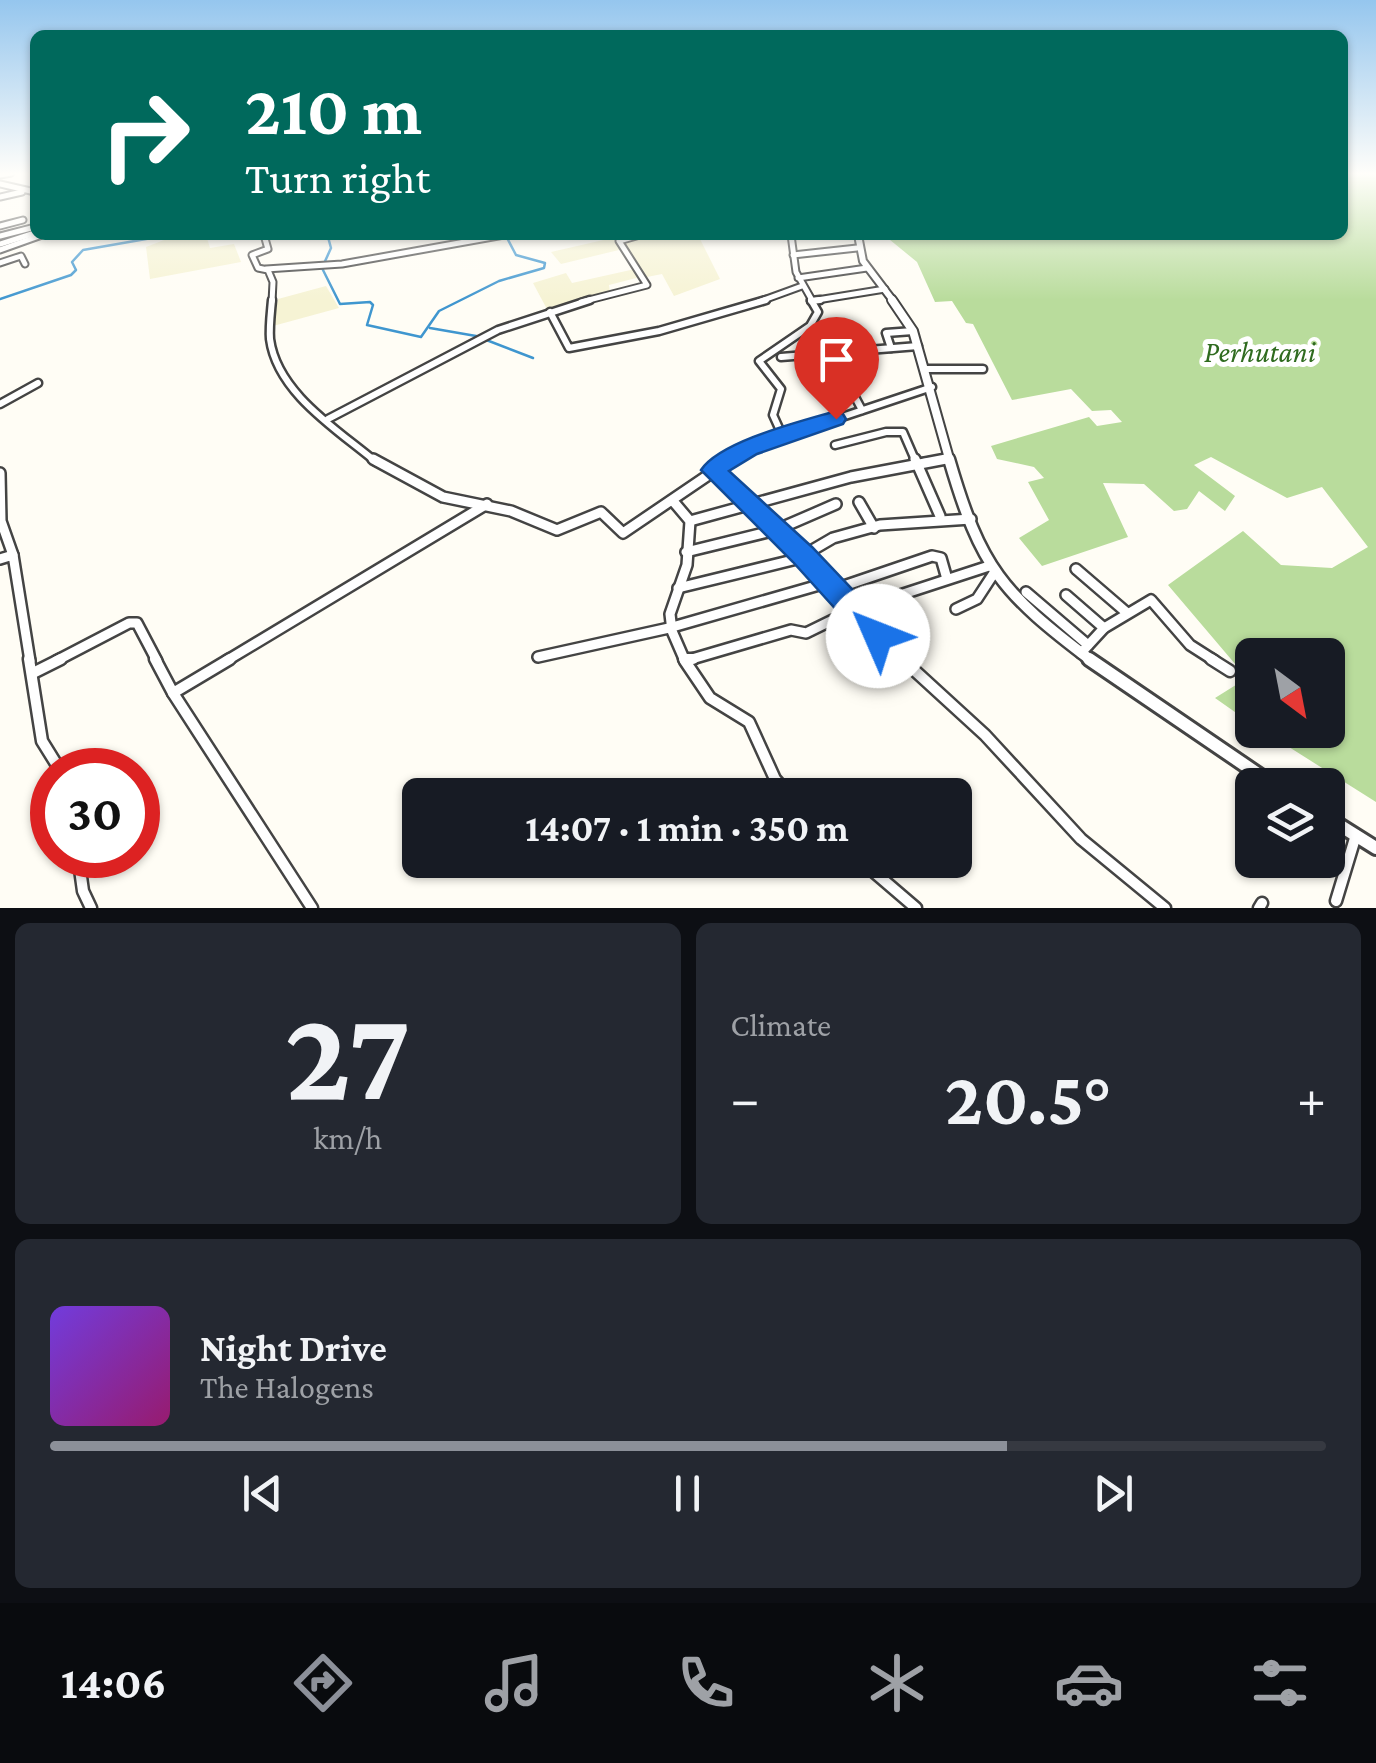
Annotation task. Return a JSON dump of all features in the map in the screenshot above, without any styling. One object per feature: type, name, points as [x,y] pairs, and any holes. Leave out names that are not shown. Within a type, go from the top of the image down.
[{"type":"street","points":[[0,226],[23,220]]},
{"type":"street","points":[[0,236],[30,231]]},
{"type":"street","points":[[0,247],[30,232]]},
{"type":"street","points":[[0,247],[30,238]]},
{"type":"street","points":[[265,240],[268,249],[252,255],[258,268],[266,269],[331,266],[478,240]]},
{"type":"street","points":[[328,419],[481,338],[550,312],[648,284],[619,242],[625,240]]},
{"type":"street","points":[[783,437],[773,415],[781,389],[759,360],[816,322],[818,312],[798,278],[790,240]]},
{"type":"street","points":[[858,240],[867,268],[906,315],[932,387],[950,459],[992,570],[1044,624],[1084,649]]},
{"type":"street","points":[[792,255],[858,248]]},
{"type":"street","points":[[5,272],[0,263],[21,256],[25,264]]},
{"type":"street","points":[[798,278],[867,268]]},
{"type":"street","points":[[266,269],[274,282],[270,338],[298,395],[381,466],[444,497],[488,504],[556,530],[601,512],[619,533],[749,448],[932,387]]},
{"type":"street","points":[[550,312],[566,346],[574,347],[660,333],[734,313],[802,286]]},
{"type":"street","points":[[811,301],[885,289]]},
{"type":"street","points":[[891,348],[886,333],[912,330]]},
{"type":"street","points":[[781,357],[918,346]]},
{"type":"street","points":[[836,360],[862,410]]},
{"type":"street","points":[[926,369],[983,370]]},
{"type":"street","points":[[0,404],[38,383]]},
{"type":"street","points":[[836,445],[901,431],[940,516]]},
{"type":"street","points":[[690,521],[752,508],[806,488],[914,462],[950,459]]},
{"type":"street","points":[[713,470],[802,554],[851,612],[984,735],[1081,840],[1166,908]]},
{"type":"street","points":[[0,472],[1,520],[13,555],[42,741],[46,748]]},
{"type":"street","points":[[673,501],[690,521],[687,566],[667,613],[669,628],[710,698],[748,722],[775,778]]},
{"type":"street","points":[[858,502],[874,528]]},
{"type":"street","points":[[173,693],[488,504]]},
{"type":"street","points":[[686,552],[776,530],[836,504]]},
{"type":"street","points":[[678,588],[802,554],[811,546],[874,528],[940,516],[971,519]]},
{"type":"street","points":[[0,559],[13,555]]},
{"type":"street","points":[[538,658],[669,628],[932,556],[941,558],[947,578]]},
{"type":"street","points":[[1076,569],[1126,612]]},
{"type":"street","points":[[685,661],[790,630],[806,633],[851,612],[947,578],[992,570]]},
{"type":"street","points":[[956,609],[976,599],[992,570]]},
{"type":"street","points":[[1026,592],[1084,649],[1148,703],[1248,768]]},
{"type":"street","points":[[1066,595],[1104,628]]},
{"type":"street","points":[[1084,649],[1126,612],[1152,601],[1190,646],[1230,671]]},
{"type":"street","points":[[33,673],[133,622],[140,627],[173,693],[312,908]]},
{"type":"street","points":[[1345,828],[1376,848]]},
{"type":"street","points":[[1336,901],[1356,835]]},
{"type":"street","points":[[81,878],[91,908]]},
{"type":"street","points":[[881,878],[916,908]]},
{"type":"shaded area","points":[[164,240],[208,240],[210,248],[234,244],[241,262],[150,279],[146,247]]},
{"type":"shaded area","points":[[603,240],[614,240],[623,249],[561,264],[551,252]]},
{"type":"shaded area","points":[[700,240],[720,279],[674,296],[662,274],[647,277],[623,243]]},
{"type":"shaded area","points":[[635,269],[640,277],[609,285],[610,292],[548,311],[533,283],[566,273],[572,283]]},
{"type":"shaded area","points":[[326,286],[339,308],[273,326],[278,299]]},
{"type":"green space","name":"Perhutani","points":[[1348,215],[1376,215],[1376,802],[1345,782],[1345,768],[1322,768],[1290,748],[1345,748],[1345,638],[1235,638],[1235,664],[1168,585],[1243,531],[1281,565],[1332,568],[1368,547],[1322,487],[1287,498],[1211,457],[1194,465],[1235,496],[1225,511],[1199,491],[1187,509],[1174,511],[1144,484],[1103,483],[1128,537],[1042,566],[1019,538],[1049,520],[1028,482],[1044,478],[1034,467],[997,459],[991,446],[1089,417],[1097,426],[1122,422],[1111,410],[1092,411],[1071,389],[1012,400],[973,324],[966,323],[952,301],[935,302],[917,262],[890,240],[1348,240]]},
{"type":"green space","name":"Perhutani","points":[[1235,686],[1235,712],[1215,698]]},
{"type":"waterway","points":[[0,299],[71,275],[76,270],[72,262],[83,250],[140,240]]},
{"type":"waterway","points":[[329,240],[331,248],[322,268],[340,304],[370,302],[373,305],[367,325],[421,337],[439,311],[499,281],[544,268],[545,263],[516,255],[508,240]]},
{"type":"waterway","points":[[430,328],[476,336],[533,358]]},
{"type":"route","points":[[836,419],[749,448],[713,470],[802,554],[851,612],[878,636]]}]
